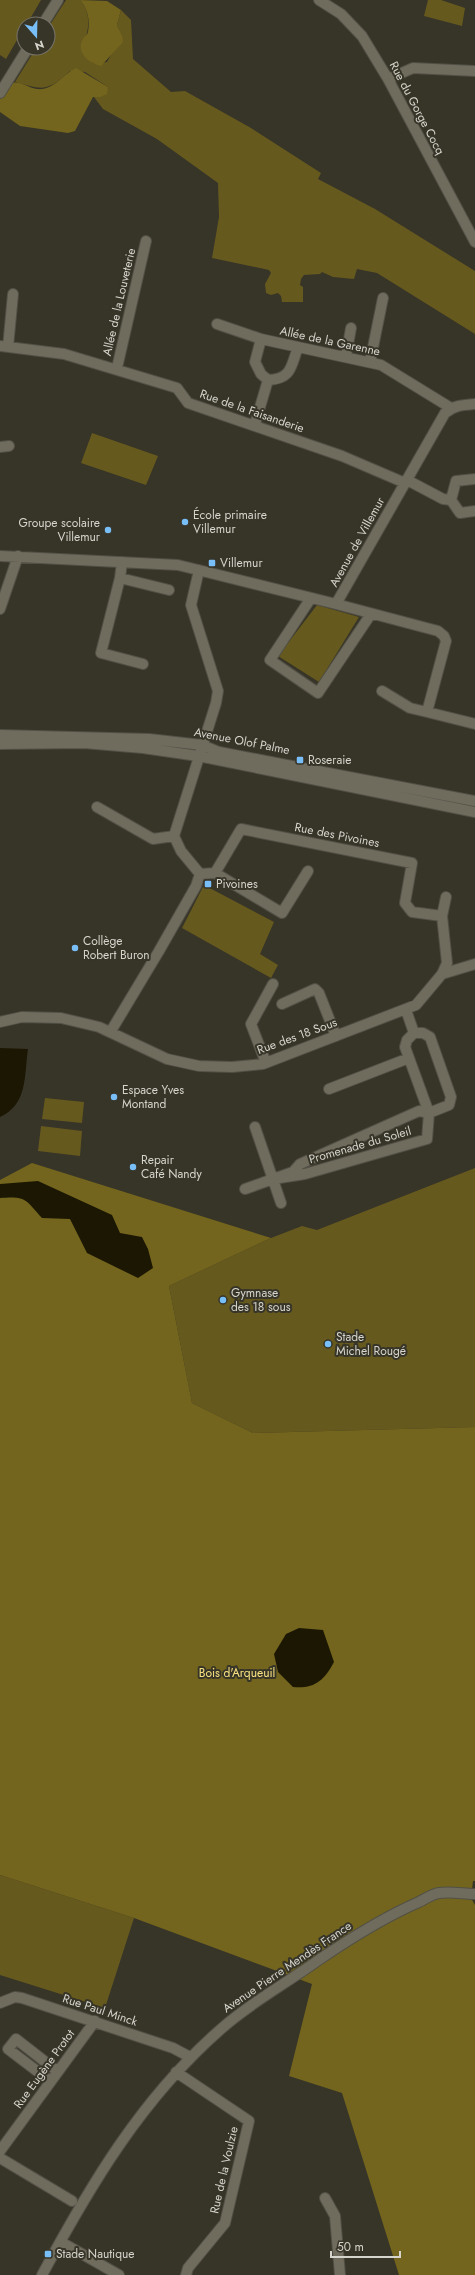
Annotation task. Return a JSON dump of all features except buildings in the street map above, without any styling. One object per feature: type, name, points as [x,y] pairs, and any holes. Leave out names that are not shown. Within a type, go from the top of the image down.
[{"type":"street","points":[[48,16],[58,0]]},
{"type":"street","name":"Rue du Gorge Cocq","points":[[319,0],[352,24],[362,36],[388,79],[475,242]]},
{"type":"street","points":[[0,93],[23,56]]},
{"type":"street","points":[[388,79],[413,68],[475,71]]},
{"type":"street","name":"Allée de la Louveterie","points":[[117,368],[146,241]]},
{"type":"street","points":[[4,347],[13,294]]},
{"type":"street","points":[[370,362],[383,298]]},
{"type":"street","name":"Allée de la Garenne","points":[[217,324],[261,339],[346,356],[381,365],[451,408]]},
{"type":"street","points":[[346,356],[351,328]]},
{"type":"street","points":[[261,339],[255,362],[261,374],[268,380],[280,380],[289,373],[298,347]]},
{"type":"street","name":"Rue de la Faisanderie","points":[[4,347],[64,354],[117,368],[177,388],[188,403],[255,424],[342,456],[406,481],[443,499],[451,500]]},
{"type":"street","points":[[255,424],[268,380]]},
{"type":"street","points":[[451,408],[475,404]]},
{"type":"street","name":"Avenue de Villemur","points":[[0,556],[171,564],[336,604],[445,413],[451,408]]},
{"type":"street","points":[[475,479],[456,481],[451,500],[460,513],[475,511]]},
{"type":"street","points":[[0,609],[18,556]]},
{"type":"street","points":[[122,562],[120,578],[101,653],[143,664]]},
{"type":"street","points":[[199,570],[191,605],[218,691],[216,703],[198,756],[174,836],[182,851],[200,874]]},
{"type":"street","points":[[120,578],[169,590]]},
{"type":"street","points":[[311,598],[270,660],[318,693],[371,614]]},
{"type":"street","points":[[336,604],[438,631],[444,636],[446,641],[427,712]]},
{"type":"street","points":[[382,691],[410,708],[475,724]]},
{"type":"street","name":"Avenue Olof Palme","points":[[0,735],[118,737],[202,745],[226,754],[301,766],[475,801]]},
{"type":"street","name":"Avenue Olof Palme","points":[[0,744],[84,743],[143,748],[198,756],[475,812]]},
{"type":"street","points":[[97,807],[153,839],[174,836]]},
{"type":"street","name":"Rue des Pivoines","points":[[215,873],[241,829],[412,863],[405,904],[412,912],[442,916]]},
{"type":"street","points":[[200,874],[215,873],[282,913],[308,871]]},
{"type":"street","points":[[111,1031],[196,886],[200,874]]},
{"type":"street","name":"Rue des 18 Sous","points":[[0,1022],[22,1018],[61,1018],[111,1031],[167,1059],[199,1066],[232,1067],[266,1063],[406,1010],[416,1004],[442,974],[447,963],[442,916],[446,897]]},
{"type":"street","points":[[442,974],[475,964]]},
{"type":"street","points":[[266,1063],[251,1024],[273,984]]},
{"type":"street","points":[[282,1004],[315,989],[319,993],[336,1036]]},
{"type":"street","points":[[406,1010],[414,1033]]},
{"type":"street","name":"Promenade du Soleil","points":[[245,1189],[293,1172],[300,1164],[419,1112],[429,1113],[449,1105],[451,1097],[430,1037],[423,1033],[414,1033],[406,1040],[405,1046],[429,1113],[427,1139],[305,1174],[274,1179]]},
{"type":"street","points":[[328,1088],[410,1058]]},
{"type":"street","points":[[255,1127],[281,1203]]},
{"type":"street","name":"Avenue Pierre Mendès France","points":[[42,2275],[112,2153],[156,2094],[190,2057],[222,2028],[262,1997],[340,1946],[389,1917],[438,1893],[475,1894]]},
{"type":"street","name":"Rue Paul Minck","points":[[0,2003],[15,1997],[22,1998],[173,2048],[190,2057]]},
{"type":"street","name":"Rue Eugène Protot","points":[[0,2151],[4,2139],[95,2021]]},
{"type":"street","points":[[50,2081],[8,2049],[16,2040],[57,2071]]},
{"type":"street","name":"Rue de la Voulzie","points":[[176,2072],[249,2121],[226,2223],[188,2268],[186,2275]]},
{"type":"street","points":[[0,2158],[72,2201]]},
{"type":"street","points":[[325,2198],[335,2216],[340,2275]]},
{"type":"street","points":[[61,2242],[119,2275]]},
{"type":"shaded area","points":[[0,0],[41,0],[32,16],[16,16],[16,42],[6,59],[0,55]]},
{"type":"shaded area","points":[[66,0],[80,0],[87,12],[88,19],[86,39],[82,52],[94,64],[107,62],[122,35],[117,25],[121,10],[131,20],[133,59],[171,92],[185,91],[251,128],[321,173],[318,179],[375,209],[475,271],[475,334],[377,273],[357,269],[354,279],[333,277],[322,272],[320,274],[304,275],[301,279],[300,285],[303,287],[303,302],[282,302],[281,296],[278,293],[271,295],[266,293],[265,284],[271,273],[269,270],[212,258],[219,217],[218,183],[157,139],[103,109],[94,97],[108,87],[85,72],[70,71],[56,83],[39,88],[15,82],[31,56],[56,56],[56,16]]},
{"type":"shaded area","points":[[428,0],[441,0],[465,8],[462,26],[424,16]]},
{"type":"shaded area","points":[[92,433],[158,456],[146,485],[81,463]]},
{"type":"shaded area","points":[[317,605],[359,617],[319,682],[278,656]]},
{"type":"shaded area","points":[[204,885],[274,922],[260,954],[278,965],[271,978],[182,928]]},
{"type":"shaded area","points":[[0,1048],[28,1049],[25,1079],[20,1097],[16,1105],[0,1117]]},
{"type":"shaded area","points":[[45,1098],[84,1102],[82,1123],[42,1119]]},
{"type":"shaded area","points":[[41,1126],[82,1131],[80,1156],[38,1151]]},
{"type":"shaded area","name":"Stade Michel Rougé","points":[[475,1168],[475,1427],[253,1433],[192,1403],[169,1286],[271,1238],[302,1226],[317,1230]]},
{"type":"shaded area","points":[[38,1181],[112,1215],[120,1233],[142,1237],[148,1249],[153,1268],[138,1278],[87,1253],[70,1219],[42,1218],[28,1203],[20,1198],[0,1198],[0,1184]]},
{"type":"shaded area","points":[[299,1628],[323,1630],[334,1662],[322,1679],[307,1687],[293,1687],[278,1672],[274,1654],[286,1634]]},
{"type":"shaded area","points":[[0,1875],[134,1918],[105,2008],[0,1975]]},
{"type":"green space","points":[[80,0],[107,1],[121,10],[117,25],[122,35],[123,42],[101,66],[92,63],[82,53],[81,44],[88,32],[89,23],[87,11]]},
{"type":"green space","points":[[76,68],[108,87],[107,94],[100,97],[93,97],[75,131],[68,133],[20,126],[0,112],[0,94],[9,83],[20,83],[33,88],[43,89],[53,85]]},
{"type":"green space","name":"Bois d'Arqueuil","points":[[32,1163],[271,1238],[169,1286],[192,1403],[253,1433],[475,1427],[475,1881],[473,1881],[471,1898],[475,1905],[475,2275],[399,2275],[342,2093],[289,2076],[312,1984],[134,1918],[0,1875],[0,1180]]},
{"type":"place","name":"École primaire Villemur","points":[[185,522]]},
{"type":"place","name":"Groupe scolaire Villemur","points":[[108,530]]},
{"type":"place","name":"Villemur","points":[[212,563]]},
{"type":"place","name":"Roseraie","points":[[300,760]]},
{"type":"place","name":"Pivoines","points":[[208,884]]},
{"type":"place","name":"Collège Robert Buron","points":[[75,948]]},
{"type":"place","name":"Espace Yves Montand","points":[[114,1097]]},
{"type":"place","name":"Repair Café Nandy","points":[[133,1167]]},
{"type":"place","name":"Gymnase des 18 sous","points":[[223,1300]]},
{"type":"place","name":"Stade Michel Rougé","points":[[328,1344]]},
{"type":"place","name":"Stade Nautique","points":[[48,2254]]}]
